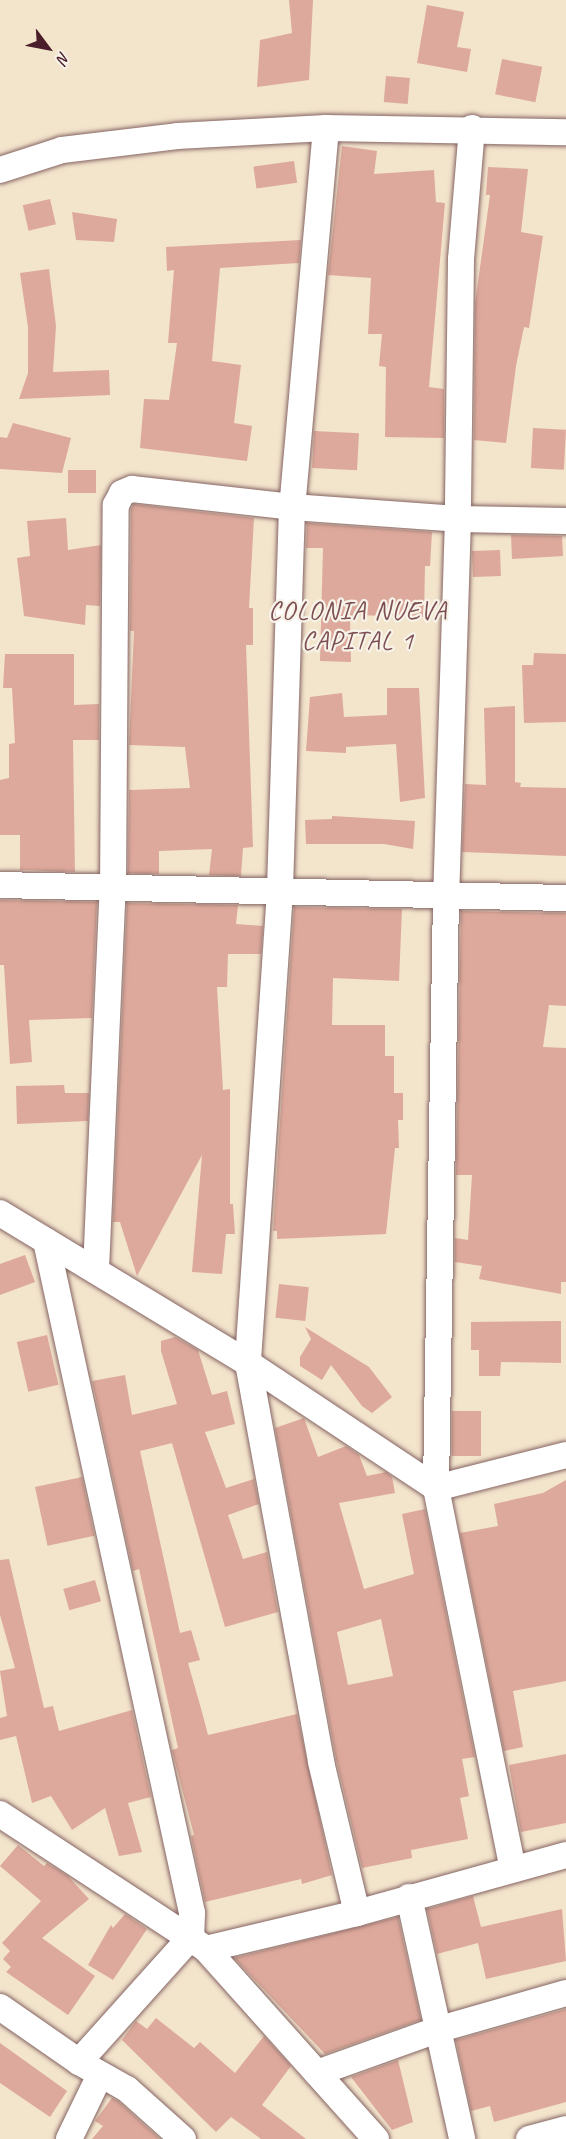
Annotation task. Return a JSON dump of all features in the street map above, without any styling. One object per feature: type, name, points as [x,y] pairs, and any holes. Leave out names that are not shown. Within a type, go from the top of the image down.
[{"type":"street","points":[[326,128],[292,507],[280,891],[248,1363],[321,1762],[357,1913]]},
{"type":"street","points":[[0,170],[63,150],[177,136],[326,128],[472,128],[566,132]]},
{"type":"street","points":[[472,128],[461,258],[458,519],[446,896],[436,1488],[513,1869]]},
{"type":"street","points":[[96,1270],[113,888],[116,505],[122,492],[132,489],[292,507],[458,519],[566,521]]},
{"type":"street","points":[[0,885],[566,898]]},
{"type":"street","points":[[0,1213],[248,1363],[436,1488],[566,1455]]},
{"type":"street","points":[[46,1241],[199,1943]]},
{"type":"street","points":[[0,1814],[199,1943],[376,2139]]},
{"type":"street","points":[[69,2139],[90,2069],[199,1943],[357,1913],[566,1855]]},
{"type":"street","points":[[409,1898],[440,2029],[462,2139]]},
{"type":"street","points":[[317,2073],[440,2029],[566,1993]]},
{"type":"street","points":[[1,2010],[90,2069],[128,2089],[183,2139]]},
{"type":"street","points":[[529,2139],[566,2129]]},
{"type":"building","points":[[289,0],[313,0],[309,80],[257,87],[260,40],[292,33]]},
{"type":"building","points":[[427,5],[464,12],[457,47],[471,49],[467,72],[417,63]]},
{"type":"building","points":[[502,59],[542,67],[535,102],[495,94]]},
{"type":"building","points":[[386,76],[410,78],[408,104],[384,102]]},
{"type":"building","points":[[342,146],[377,151],[374,174],[434,170],[436,202],[445,203],[429,387],[444,389],[444,438],[385,437],[386,367],[379,366],[382,334],[368,334],[371,278],[328,275]]},
{"type":"building","points":[[294,161],[297,183],[256,188],[253,167]]},
{"type":"building","points":[[488,167],[528,169],[521,232],[543,236],[529,328],[524,327],[516,366],[506,443],[474,440],[475,304],[490,195],[486,195]]},
{"type":"building","points":[[50,199],[56,224],[29,231],[23,205]]},
{"type":"building","points":[[72,212],[117,219],[114,242],[76,240]]},
{"type":"building","points":[[301,240],[299,263],[220,268],[212,361],[241,365],[234,423],[252,426],[247,461],[140,448],[144,399],[169,400],[177,343],[168,343],[174,270],[167,271],[166,247]]},
{"type":"building","points":[[49,269],[56,326],[53,372],[109,370],[110,395],[19,399],[28,373],[28,327],[20,273]]},
{"type":"building","points":[[13,423],[71,438],[62,473],[0,469],[0,437],[7,438]]},
{"type":"building","points":[[533,428],[566,430],[564,470],[531,468]]},
{"type":"building","points":[[314,431],[359,433],[357,470],[312,468]]},
{"type":"building","points":[[68,470],[96,470],[96,493],[68,493]]},
{"type":"building","points":[[134,504],[254,518],[249,608],[253,608],[253,645],[246,645],[253,847],[243,848],[241,876],[209,875],[212,849],[159,851],[159,874],[128,873],[129,790],[190,788],[185,747],[129,745],[134,631],[130,631],[131,509]]},
{"type":"building","points":[[66,518],[68,550],[101,545],[100,606],[86,605],[85,625],[24,616],[17,558],[30,556],[27,521]]},
{"type":"building","points":[[307,523],[432,532],[430,566],[425,566],[424,617],[355,615],[350,618],[351,662],[320,661],[323,548],[306,548]]},
{"type":"building","points":[[511,535],[562,536],[563,556],[512,559]]},
{"type":"building","points":[[500,550],[501,576],[473,577],[472,551]]},
{"type":"building","points":[[534,653],[566,654],[566,722],[524,723],[522,665],[533,665]]},
{"type":"building","points":[[5,654],[74,654],[74,705],[99,704],[99,740],[73,740],[75,872],[20,870],[20,835],[0,835],[0,780],[9,778],[9,744],[15,743],[12,688],[3,688]]},
{"type":"building","points":[[387,688],[419,688],[425,798],[400,802],[396,744],[346,747],[346,753],[306,751],[310,697],[342,693],[344,717],[387,715]]},
{"type":"building","points":[[515,706],[515,782],[521,783],[520,787],[566,788],[566,856],[462,852],[465,784],[486,785],[484,708]]},
{"type":"building","points":[[332,816],[415,821],[413,849],[384,844],[306,844],[305,820],[332,819]]},
{"type":"building","points":[[0,900],[97,902],[92,1018],[29,1020],[32,1062],[10,1064],[4,965],[0,965]]},
{"type":"building","points":[[127,903],[238,905],[236,924],[263,926],[261,954],[228,954],[227,987],[217,987],[223,1090],[230,1089],[230,1204],[233,1204],[235,1234],[226,1234],[222,1274],[192,1272],[202,1155],[137,1276],[120,1222],[113,1222]]},
{"type":"building","points":[[294,907],[402,909],[399,981],[333,978],[332,1025],[385,1025],[385,1056],[394,1056],[394,1093],[403,1093],[403,1120],[398,1120],[399,1148],[395,1148],[386,1234],[277,1239],[277,1231],[273,1231]]},
{"type":"building","points":[[461,911],[566,913],[566,1006],[549,1005],[543,1047],[566,1048],[566,1282],[561,1282],[561,1294],[479,1279],[482,1266],[455,1262],[455,1238],[468,1240],[472,1175],[456,1175]]},
{"type":"building","points":[[64,1085],[65,1093],[89,1093],[88,1121],[17,1124],[16,1086]]},
{"type":"building","points":[[25,1255],[35,1282],[0,1295],[0,1264]]},
{"type":"building","points":[[279,1284],[309,1287],[305,1321],[275,1318]]},
{"type":"building","points":[[561,1321],[561,1363],[501,1362],[500,1376],[479,1376],[479,1350],[471,1350],[471,1322]]},
{"type":"building","points":[[305,1327],[369,1367],[392,1397],[372,1413],[362,1406],[331,1365],[322,1380],[300,1366],[300,1357],[311,1339]]},
{"type":"building","points":[[47,1335],[58,1385],[28,1392],[17,1342]]},
{"type":"building","points":[[175,1337],[198,1350],[212,1395],[227,1391],[235,1424],[205,1432],[226,1488],[254,1479],[259,1504],[228,1515],[243,1559],[267,1552],[278,1612],[225,1627],[172,1443],[140,1451],[180,1633],[191,1630],[200,1660],[188,1663],[208,1735],[297,1714],[332,1875],[302,1884],[301,1879],[205,1902],[191,1836],[194,1835],[172,1750],[178,1748],[139,1569],[133,1571],[92,1381],[125,1375],[132,1415],[177,1404],[161,1351],[161,1341]]},
{"type":"building","points":[[452,1411],[481,1411],[481,1456],[452,1456]]},
{"type":"building","points":[[304,1418],[318,1457],[346,1446],[359,1455],[367,1476],[386,1472],[392,1477],[395,1493],[339,1503],[364,1589],[414,1574],[402,1514],[425,1509],[475,1757],[462,1759],[469,1796],[460,1798],[468,1839],[411,1850],[412,1858],[362,1868],[336,1759],[275,1428]],"holes":[[[381,1619],[393,1676],[348,1685],[337,1632]]]},
{"type":"building","points":[[82,1477],[94,1536],[48,1546],[35,1487]]},
{"type":"building","points":[[566,1480],[566,1681],[513,1691],[523,1747],[504,1751],[460,1533],[498,1526],[494,1504],[543,1493]]},
{"type":"building","points":[[9,1559],[44,1708],[53,1706],[59,1731],[132,1710],[151,1797],[128,1803],[142,1852],[119,1856],[105,1808],[72,1830],[51,1796],[32,1803],[16,1736],[0,1740],[0,1718],[7,1716],[0,1671],[15,1668],[0,1615],[0,1560]]},
{"type":"building","points":[[95,1580],[101,1601],[69,1610],[63,1589]]},
{"type":"building","points":[[566,1754],[566,1823],[521,1832],[509,1765]]},
{"type":"building","points":[[18,1845],[44,1866],[47,1863],[68,1876],[89,1899],[42,1938],[95,1976],[68,2015],[6,1972],[11,1967],[3,1959],[10,1951],[2,1943],[41,1901],[0,1866]]},
{"type":"building","points":[[473,1896],[481,1927],[562,1909],[566,1961],[486,1979],[478,1943],[437,1954],[427,1909]]},
{"type":"building","points":[[125,1914],[147,1929],[113,1980],[88,1965],[111,1925],[113,1928]]},
{"type":"building","points":[[398,1917],[421,2020],[325,2054],[234,1958]]},
{"type":"building","points":[[566,2009],[566,2102],[494,2122],[490,2106],[471,2111],[456,2040]]},
{"type":"building","points":[[156,2018],[194,2048],[200,2042],[235,2073],[264,2036],[291,2066],[262,2105],[306,2139],[261,2139],[231,2117],[216,2132],[122,2040],[136,2021],[147,2029]]},
{"type":"building","points":[[0,2043],[67,2091],[50,2117],[0,2083]]},
{"type":"building","points":[[398,2060],[413,2122],[392,2130],[351,2077]]},
{"type":"building","points":[[112,2098],[160,2139],[92,2139],[103,2126],[95,2121]]},
{"type":"district","name":"COLONIA NUEVA CAPITAL 1","points":[[358,626]]}]
